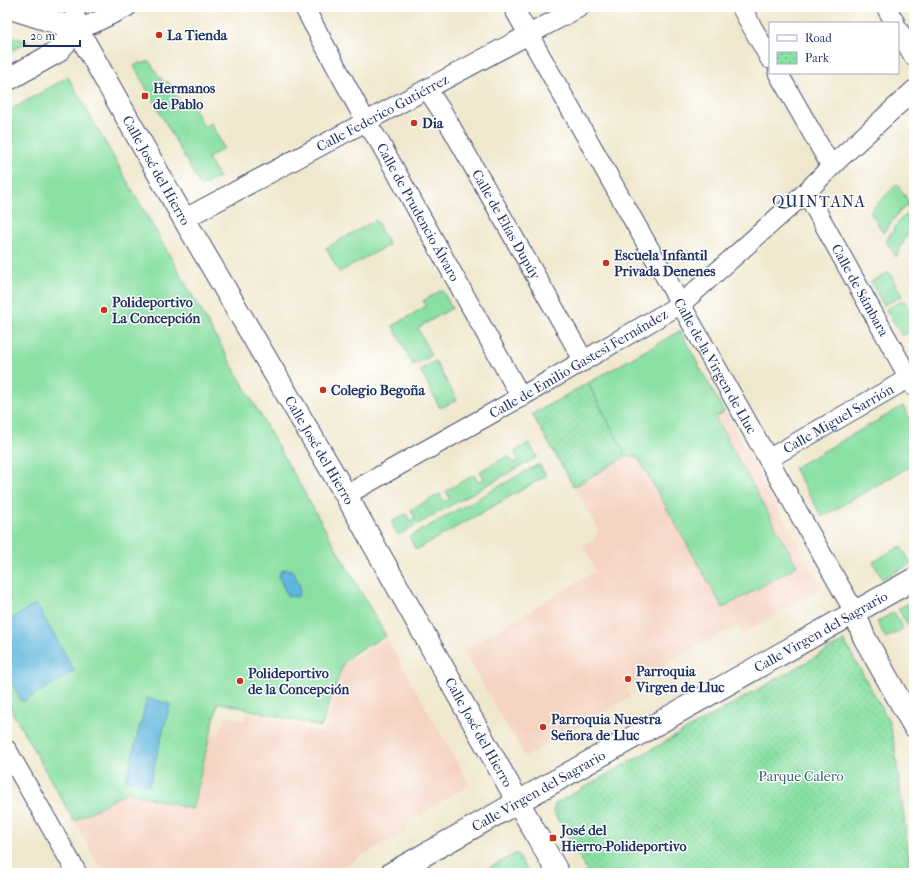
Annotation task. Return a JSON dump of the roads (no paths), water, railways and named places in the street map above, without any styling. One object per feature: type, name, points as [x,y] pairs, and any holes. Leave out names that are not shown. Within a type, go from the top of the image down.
[{"type":"street","points":[[7,7],[77,29]]},
{"type":"street","points":[[74,7],[77,29]]},
{"type":"street","points":[[7,80],[57,52],[77,29],[94,23],[127,7]]},
{"type":"street","name":"Calle de Prudencio Álvaro","points":[[304,7],[366,122],[380,143],[521,397]]},
{"type":"street","name":"Calle de la Virgen de Lluc","points":[[513,7],[855,613],[864,637],[914,726]]},
{"type":"street","name":"Calle Federico Gutiérrez","points":[[184,219],[580,7]]},
{"type":"street","points":[[741,7],[769,57]]},
{"type":"street","points":[[886,7],[894,22]]},
{"type":"street","name":"Calle José del Hierro","points":[[77,29],[184,219],[346,495],[558,873]]},
{"type":"street","points":[[899,31],[914,57]]},
{"type":"street","points":[[779,74],[831,166]]},
{"type":"street","name":"Calle de Elías Dupúy","points":[[427,89],[584,361]]},
{"type":"street","name":"Calle de Emilio Gastesi Fernández","points":[[346,495],[521,397],[681,304],[806,192],[831,166],[914,90]]},
{"type":"street","name":"Calle de Sámbara","points":[[806,192],[912,383]]},
{"type":"street","name":"Calle Miguel Sarrión","points":[[768,459],[912,383]]},
{"type":"street","name":"Calle Virgen del Sagrario","points":[[392,873],[519,803],[914,579]]},
{"type":"street","points":[[7,750],[77,873]]},
{"type":"water","points":[[285,569],[292,570],[299,584],[300,590],[297,597],[288,596],[279,578],[280,572]]},
{"type":"water","points":[[36,604],[75,671],[22,702],[7,675],[7,621]]},
{"type":"water","points":[[147,698],[170,704],[149,786],[126,780]]},
{"type":"place","name":"La Tienda","points":[[159,35]]},
{"type":"place","name":"Hermanos de Pablo","points":[[145,96]]},
{"type":"place","name":"Dia","points":[[414,123]]},
{"type":"place","name":"Escuela Infantil Privada Denenes","points":[[606,263]]},
{"type":"place","name":"Polideportivo La Concepción","points":[[104,310]]},
{"type":"place","name":"Colegio Begoña","points":[[323,390]]},
{"type":"place","name":"Parroquia Virgen de Lluc","points":[[628,679]]},
{"type":"place","name":"Polideportivo de la Concepción","points":[[240,681]]},
{"type":"place","name":"Parroquia Nuestra Señora de Lluc","points":[[543,727]]},
{"type":"place","name":"José del Hierro-Polideportivo","points":[[553,838]]},
{"type":"district","name":"QUINTANA","points":[[819,201]]},
{"type":"park label","name":"Parque Calero","points":[[801,776]]}]
